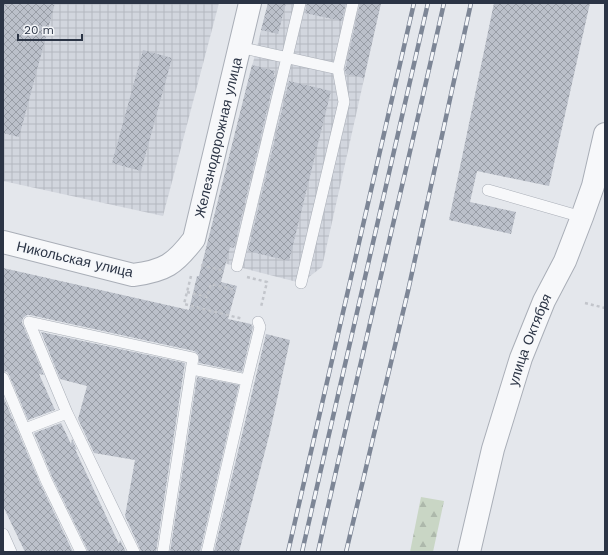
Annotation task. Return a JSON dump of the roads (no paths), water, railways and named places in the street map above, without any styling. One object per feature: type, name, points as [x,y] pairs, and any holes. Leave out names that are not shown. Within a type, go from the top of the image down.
[{"type":"street","name":"Железнодорожная улица","points":[[170,264],[183,253],[194,239],[250,3]]},
{"type":"street","name":"улица Октября","points":[[469,552],[493,449],[521,358],[544,301],[565,261],[582,217],[599,188],[605,134]]},
{"type":"street","name":"Никольская улица","points":[[3,242],[133,275],[151,273],[170,264]]},
{"type":"lane","points":[[237,266],[300,3]]},
{"type":"lane","points":[[301,282],[344,102],[338,69],[353,3]]},
{"type":"lane","points":[[240,47],[338,69]]},
{"type":"lane","points":[[488,190],[582,217]]},
{"type":"lane","points":[[134,552],[67,413],[29,322],[193,358],[163,552]]},
{"type":"lane","points":[[207,552],[260,327],[258,322]]},
{"type":"lane","points":[[192,369],[247,380]]},
{"type":"lane","points":[[3,378],[46,480],[81,552]]},
{"type":"lane","points":[[25,429],[67,413]]},
{"type":"lane","points":[[3,534],[11,552]]},
{"type":"railway","points":[[288,552],[414,3]]},
{"type":"railway","points":[[302,552],[428,3]]},
{"type":"railway","points":[[318,552],[444,3]]},
{"type":"railway","points":[[346,552],[408,291],[471,3]]}]
